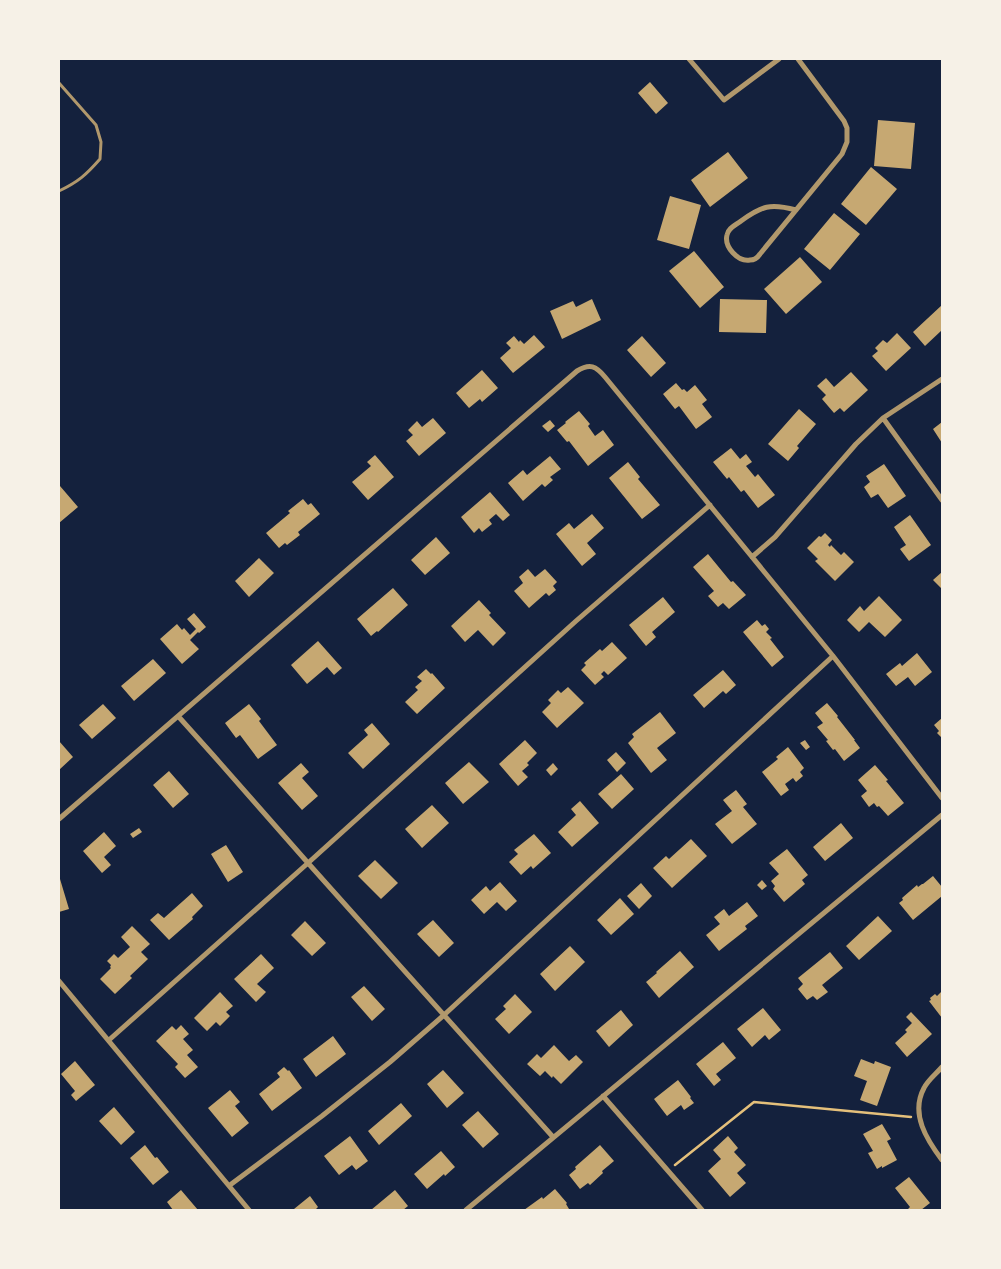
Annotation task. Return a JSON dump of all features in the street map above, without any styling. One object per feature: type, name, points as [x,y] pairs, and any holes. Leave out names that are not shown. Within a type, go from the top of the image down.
[{"type":"street","points":[[689,59],[724,100],[779,59]]},
{"type":"street","points":[[796,210],[782,206],[765,207],[756,210],[728,231],[726,235],[728,246],[741,259],[754,259],[760,254],[842,154],[848,142],[844,121],[798,59]]},
{"type":"street","points":[[59,819],[577,372],[590,366],[605,377],[710,505],[833,656],[942,798]]},
{"type":"street","points":[[752,557],[775,537],[856,444],[883,418],[942,379]]},
{"type":"street","points":[[883,418],[942,500]]},
{"type":"street","points":[[109,1040],[576,621],[710,505]]},
{"type":"street","points":[[230,1185],[390,1062],[833,656]]},
{"type":"street","points":[[178,716],[553,1137]]},
{"type":"street","points":[[466,1210],[942,815]]},
{"type":"street","points":[[59,981],[250,1210]]},
{"type":"street","points":[[942,1068],[924,1087],[918,1102],[922,1125],[929,1141],[942,1160]]},
{"type":"street","points":[[603,1096],[702,1210]]},
{"type":"lane","points":[[59,84],[96,125],[101,142],[100,159],[84,177],[59,191]]},
{"type":"path","points":[[668,1171],[754,1102],[920,1117]]},
{"type":"building","points":[[650,82],[668,103],[656,114],[638,93]]},
{"type":"building","points":[[878,120],[915,123],[911,169],[874,166]]},
{"type":"building","points":[[728,152],[748,178],[710,207],[691,180]]},
{"type":"building","points":[[871,167],[897,189],[866,225],[841,204]]},
{"type":"building","points":[[670,196],[701,205],[689,249],[657,240]]},
{"type":"building","points":[[834,213],[860,234],[830,270],[804,249]]},
{"type":"building","points":[[694,251],[724,287],[700,308],[669,271]]},
{"type":"building","points":[[800,257],[822,282],[786,314],[764,289]]},
{"type":"building","points":[[592,299],[601,320],[562,339],[550,311],[573,301],[576,307]]},
{"type":"building","points":[[720,299],[767,300],[766,333],[719,332]]},
{"type":"building","points":[[942,305],[942,330],[925,346],[913,332]]},
{"type":"building","points":[[897,333],[911,348],[886,371],[872,356],[878,351],[875,348],[883,340],[887,343]]},
{"type":"building","points":[[534,335],[545,347],[513,373],[500,358],[511,348],[506,343],[514,336],[519,342],[520,340],[524,344]]},
{"type":"building","points":[[642,336],[666,363],[651,377],[627,350]]},
{"type":"building","points":[[482,370],[498,388],[482,402],[480,399],[469,408],[456,393]]},
{"type":"building","points":[[851,372],[868,390],[844,412],[840,408],[834,413],[822,399],[826,395],[817,386],[826,378],[834,387]]},
{"type":"building","points":[[676,383],[682,390],[684,389],[687,392],[695,385],[707,400],[702,404],[712,417],[696,429],[679,406],[675,409],[663,394]]},
{"type":"building","points":[[799,409],[816,424],[797,446],[799,448],[788,461],[768,444]]},
{"type":"building","points":[[579,411],[590,424],[588,426],[595,436],[603,430],[614,445],[588,466],[569,441],[567,442],[557,430]]},
{"type":"building","points":[[433,418],[446,433],[419,456],[406,441],[413,435],[408,430],[417,421],[422,427]]},
{"type":"building","points":[[550,420],[555,426],[548,432],[542,426]]},
{"type":"building","points":[[942,422],[942,443],[933,429]]},
{"type":"building","points":[[731,448],[740,459],[746,454],[752,462],[746,466],[755,477],[758,474],[775,495],[758,508],[744,490],[741,492],[713,462]]},
{"type":"building","points":[[375,455],[394,477],[368,500],[352,482],[371,466],[367,462]]},
{"type":"building","points":[[550,456],[561,469],[550,477],[553,480],[545,487],[542,484],[523,501],[508,483],[523,470],[527,475]]},
{"type":"building","points":[[628,462],[640,477],[638,479],[660,505],[642,519],[609,478]]},
{"type":"building","points":[[884,464],[906,496],[888,508],[878,494],[871,498],[864,487],[870,482],[866,476]]},
{"type":"building","points":[[59,487],[78,507],[59,523]]},
{"type":"building","points":[[490,492],[510,515],[503,521],[496,514],[489,520],[492,524],[482,532],[479,528],[474,533],[461,517]]},
{"type":"building","points":[[303,499],[308,505],[311,503],[320,514],[298,532],[300,535],[287,545],[285,543],[279,548],[266,533],[290,513],[288,511]]},
{"type":"building","points":[[592,514],[604,528],[587,543],[596,554],[582,566],[556,534],[569,523],[574,529]]},
{"type":"building","points":[[910,515],[931,545],[909,561],[900,549],[906,545],[894,527]]},
{"type":"building","points":[[825,533],[832,540],[828,545],[830,547],[831,545],[841,555],[844,552],[854,562],[835,581],[815,561],[818,559],[807,548],[819,536],[821,537]]},
{"type":"building","points":[[436,537],[450,553],[425,575],[411,560]]},
{"type":"building","points":[[708,554],[731,582],[733,581],[746,595],[729,609],[723,603],[718,607],[708,596],[714,591],[693,567]]},
{"type":"building","points":[[259,558],[274,573],[249,597],[235,581]]},
{"type":"building","points":[[528,569],[535,577],[545,569],[557,582],[553,586],[556,590],[549,596],[546,593],[529,608],[514,591],[523,583],[519,577]]},
{"type":"building","points":[[942,572],[942,589],[933,580]]},
{"type":"building","points":[[393,588],[408,605],[371,636],[357,619]]},
{"type":"building","points":[[879,596],[902,620],[885,637],[869,622],[859,632],[847,620],[860,606],[864,611]]},
{"type":"building","points":[[663,597],[675,612],[652,632],[656,637],[646,646],[629,625]]},
{"type":"building","points":[[479,600],[491,613],[489,615],[506,633],[493,646],[478,630],[465,642],[451,626]]},
{"type":"building","points":[[194,613],[206,627],[190,640],[199,649],[182,664],[160,639],[177,624],[190,635],[196,629],[187,619]]},
{"type":"building","points":[[757,620],[762,626],[765,624],[769,629],[766,632],[784,657],[772,667],[743,632]]},
{"type":"building","points":[[318,641],[342,668],[334,675],[327,667],[307,684],[291,665]]},
{"type":"building","points":[[612,642],[627,658],[608,675],[604,671],[601,674],[604,677],[595,685],[581,670],[586,665],[584,663],[600,649],[602,651]]},
{"type":"building","points":[[917,653],[932,672],[915,686],[908,677],[896,686],[886,674],[900,663],[902,666]]},
{"type":"building","points":[[153,659],[166,673],[134,701],[121,686]]},
{"type":"building","points":[[426,669],[445,688],[417,714],[405,702],[418,690],[415,687],[422,681],[417,677]]},
{"type":"building","points":[[723,670],[736,685],[726,694],[723,691],[704,708],[693,695]]},
{"type":"building","points":[[568,687],[584,703],[557,728],[542,712],[551,703],[548,700],[558,690],[561,693]]},
{"type":"building","points":[[827,703],[860,748],[844,761],[835,749],[833,750],[826,741],[828,740],[817,727],[823,723],[815,713]]},
{"type":"building","points":[[103,704],[116,718],[92,739],[79,725]]},
{"type":"building","points":[[249,704],[277,745],[258,759],[240,735],[236,738],[225,723]]},
{"type":"building","points":[[660,712],[676,733],[657,748],[667,760],[651,773],[628,743],[634,737],[632,734]]},
{"type":"building","points":[[942,718],[942,738],[937,733],[939,731],[934,725]]},
{"type":"building","points":[[372,723],[390,744],[363,769],[348,753],[368,735],[364,730]]},
{"type":"building","points":[[525,740],[537,753],[527,763],[529,765],[522,771],[528,777],[518,786],[499,764]]},
{"type":"building","points":[[805,740],[810,747],[806,750],[800,743]]},
{"type":"building","points":[[59,741],[73,757],[59,770]]},
{"type":"building","points":[[788,747],[804,768],[800,772],[803,776],[796,782],[793,778],[785,784],[789,790],[781,796],[762,772],[778,759],[776,757]]},
{"type":"building","points":[[616,752],[626,763],[617,772],[607,760]]},
{"type":"building","points":[[469,762],[489,782],[463,804],[445,783]]},
{"type":"building","points":[[301,763],[309,772],[302,778],[318,796],[302,810],[278,783]]},
{"type":"building","points":[[553,763],[558,769],[551,776],[546,770]]},
{"type":"building","points":[[875,765],[904,803],[888,816],[874,803],[869,807],[861,796],[867,791],[858,780]]},
{"type":"building","points":[[169,771],[189,794],[173,808],[153,785]]},
{"type":"building","points":[[621,774],[634,789],[612,809],[598,794]]},
{"type":"building","points":[[736,790],[747,804],[743,807],[757,824],[732,844],[715,824],[732,811],[723,800]]},
{"type":"building","points":[[580,801],[599,823],[572,847],[558,832],[576,815],[571,809]]},
{"type":"building","points":[[432,805],[449,823],[422,848],[405,829]]},
{"type":"building","points":[[841,823],[853,838],[825,861],[813,847]]},
{"type":"building","points":[[139,828],[142,832],[133,838],[130,834]]},
{"type":"building","points":[[104,832],[116,846],[104,857],[111,865],[102,873],[83,851]]},
{"type":"building","points":[[534,834],[551,853],[533,869],[531,866],[521,875],[509,862],[518,854],[514,850]]},
{"type":"building","points":[[691,839],[707,856],[672,888],[653,868],[666,856],[669,859]]},
{"type":"building","points":[[226,845],[243,872],[228,882],[211,854]]},
{"type":"building","points":[[787,849],[808,875],[802,880],[805,884],[784,902],[773,889],[775,886],[771,881],[779,874],[769,863]]},
{"type":"building","points":[[375,860],[398,883],[381,899],[358,876]]},
{"type":"building","points":[[933,876],[942,887],[942,896],[913,920],[899,903],[917,885],[918,887]]},
{"type":"building","points":[[59,880],[69,909],[59,912]]},
{"type":"building","points":[[762,880],[767,886],[762,890],[757,885]]},
{"type":"building","points":[[500,882],[517,901],[506,911],[497,902],[484,914],[471,900],[486,886],[490,891]]},
{"type":"building","points":[[641,883],[652,896],[639,909],[627,896]]},
{"type":"building","points":[[192,893],[203,906],[192,917],[193,919],[169,940],[150,920],[158,913],[164,918]]},
{"type":"building","points":[[620,898],[634,914],[611,935],[597,920]]},
{"type":"building","points":[[747,902],[758,916],[745,926],[747,929],[719,951],[706,935],[720,924],[714,917],[724,909],[729,916]]},
{"type":"building","points":[[878,916],[892,931],[859,960],[846,946]]},
{"type":"building","points":[[433,920],[454,943],[439,957],[417,934]]},
{"type":"building","points":[[305,921],[326,943],[312,956],[291,935]]},
{"type":"building","points":[[132,926],[150,944],[141,952],[148,959],[115,994],[100,979],[111,968],[107,961],[114,954],[118,958],[130,947],[121,937]]},
{"type":"building","points":[[570,946],[585,962],[555,991],[540,974]]},
{"type":"building","points":[[680,951],[694,967],[659,998],[646,982]]},
{"type":"building","points":[[830,952],[843,968],[822,985],[828,992],[817,1000],[813,996],[807,1000],[798,989],[803,984],[798,978]]},
{"type":"building","points":[[261,954],[274,968],[257,984],[266,992],[256,1002],[234,979]]},
{"type":"building","points":[[364,986],[385,1009],[372,1021],[351,997]]},
{"type":"building","points":[[942,991],[942,1018],[929,1001],[935,994],[937,996]]},
{"type":"building","points":[[220,992],[233,1006],[226,1012],[230,1016],[220,1026],[216,1022],[207,1031],[194,1018]]},
{"type":"building","points":[[515,994],[532,1012],[509,1034],[495,1019],[506,1009],[503,1006]]},
{"type":"building","points":[[763,1008],[781,1030],[769,1040],[765,1035],[752,1047],[737,1029]]},
{"type":"building","points":[[621,1010],[633,1025],[609,1047],[596,1031]]},
{"type":"building","points":[[911,1012],[932,1034],[907,1057],[895,1043],[907,1032],[905,1030],[912,1023],[906,1017]]},
{"type":"building","points":[[181,1025],[189,1034],[183,1039],[193,1050],[187,1055],[198,1067],[185,1078],[175,1067],[178,1064],[156,1041],[172,1026],[176,1030]]},
{"type":"building","points":[[333,1036],[346,1054],[316,1077],[303,1059]]},
{"type":"building","points":[[723,1042],[736,1058],[716,1074],[721,1080],[714,1086],[696,1064]]},
{"type":"building","points":[[554,1045],[569,1061],[576,1055],[583,1062],[561,1084],[545,1071],[540,1076],[527,1064],[537,1054],[541,1058]]},
{"type":"building","points":[[861,1059],[874,1064],[875,1061],[891,1067],[877,1106],[860,1100],[867,1081],[854,1076]]},
{"type":"building","points":[[75,1061],[95,1085],[76,1101],[71,1095],[75,1091],[61,1074]]},
{"type":"building","points":[[284,1067],[289,1070],[302,1088],[272,1111],[259,1094],[280,1077],[277,1073]]},
{"type":"building","points":[[443,1070],[464,1093],[447,1108],[427,1084]]},
{"type":"building","points":[[678,1080],[694,1103],[684,1110],[681,1105],[667,1116],[654,1099]]},
{"type":"building","points":[[230,1090],[240,1102],[235,1106],[249,1123],[232,1137],[208,1108]]},
{"type":"building","points":[[401,1103],[412,1116],[379,1145],[368,1131]]},
{"type":"building","points":[[114,1107],[135,1132],[121,1145],[99,1121]]},
{"type":"building","points":[[478,1111],[499,1134],[483,1148],[462,1125]]},
{"type":"building","points":[[882,1124],[891,1139],[887,1141],[897,1160],[877,1169],[868,1153],[873,1151],[863,1134]]},
{"type":"building","points":[[350,1136],[368,1161],[356,1170],[352,1165],[339,1175],[324,1156]]},
{"type":"building","points":[[728,1136],[738,1148],[734,1152],[746,1165],[737,1173],[746,1183],[730,1197],[708,1171],[721,1159],[713,1150]]},
{"type":"building","points":[[145,1145],[169,1172],[153,1185],[130,1158]]},
{"type":"building","points":[[600,1145],[614,1161],[590,1185],[588,1183],[580,1189],[569,1175],[576,1169],[575,1167]]},
{"type":"building","points":[[441,1151],[455,1167],[427,1189],[414,1174]]},
{"type":"building","points":[[909,1177],[930,1203],[921,1210],[907,1210],[910,1207],[895,1188]]},
{"type":"building","points":[[555,1189],[567,1203],[568,1210],[524,1210],[542,1197],[543,1199]]},
{"type":"building","points":[[181,1190],[198,1210],[173,1210],[167,1202]]},
{"type":"building","points":[[395,1190],[408,1206],[403,1210],[371,1210]]},
{"type":"building","points":[[310,1196],[318,1207],[315,1210],[294,1209]]}]
